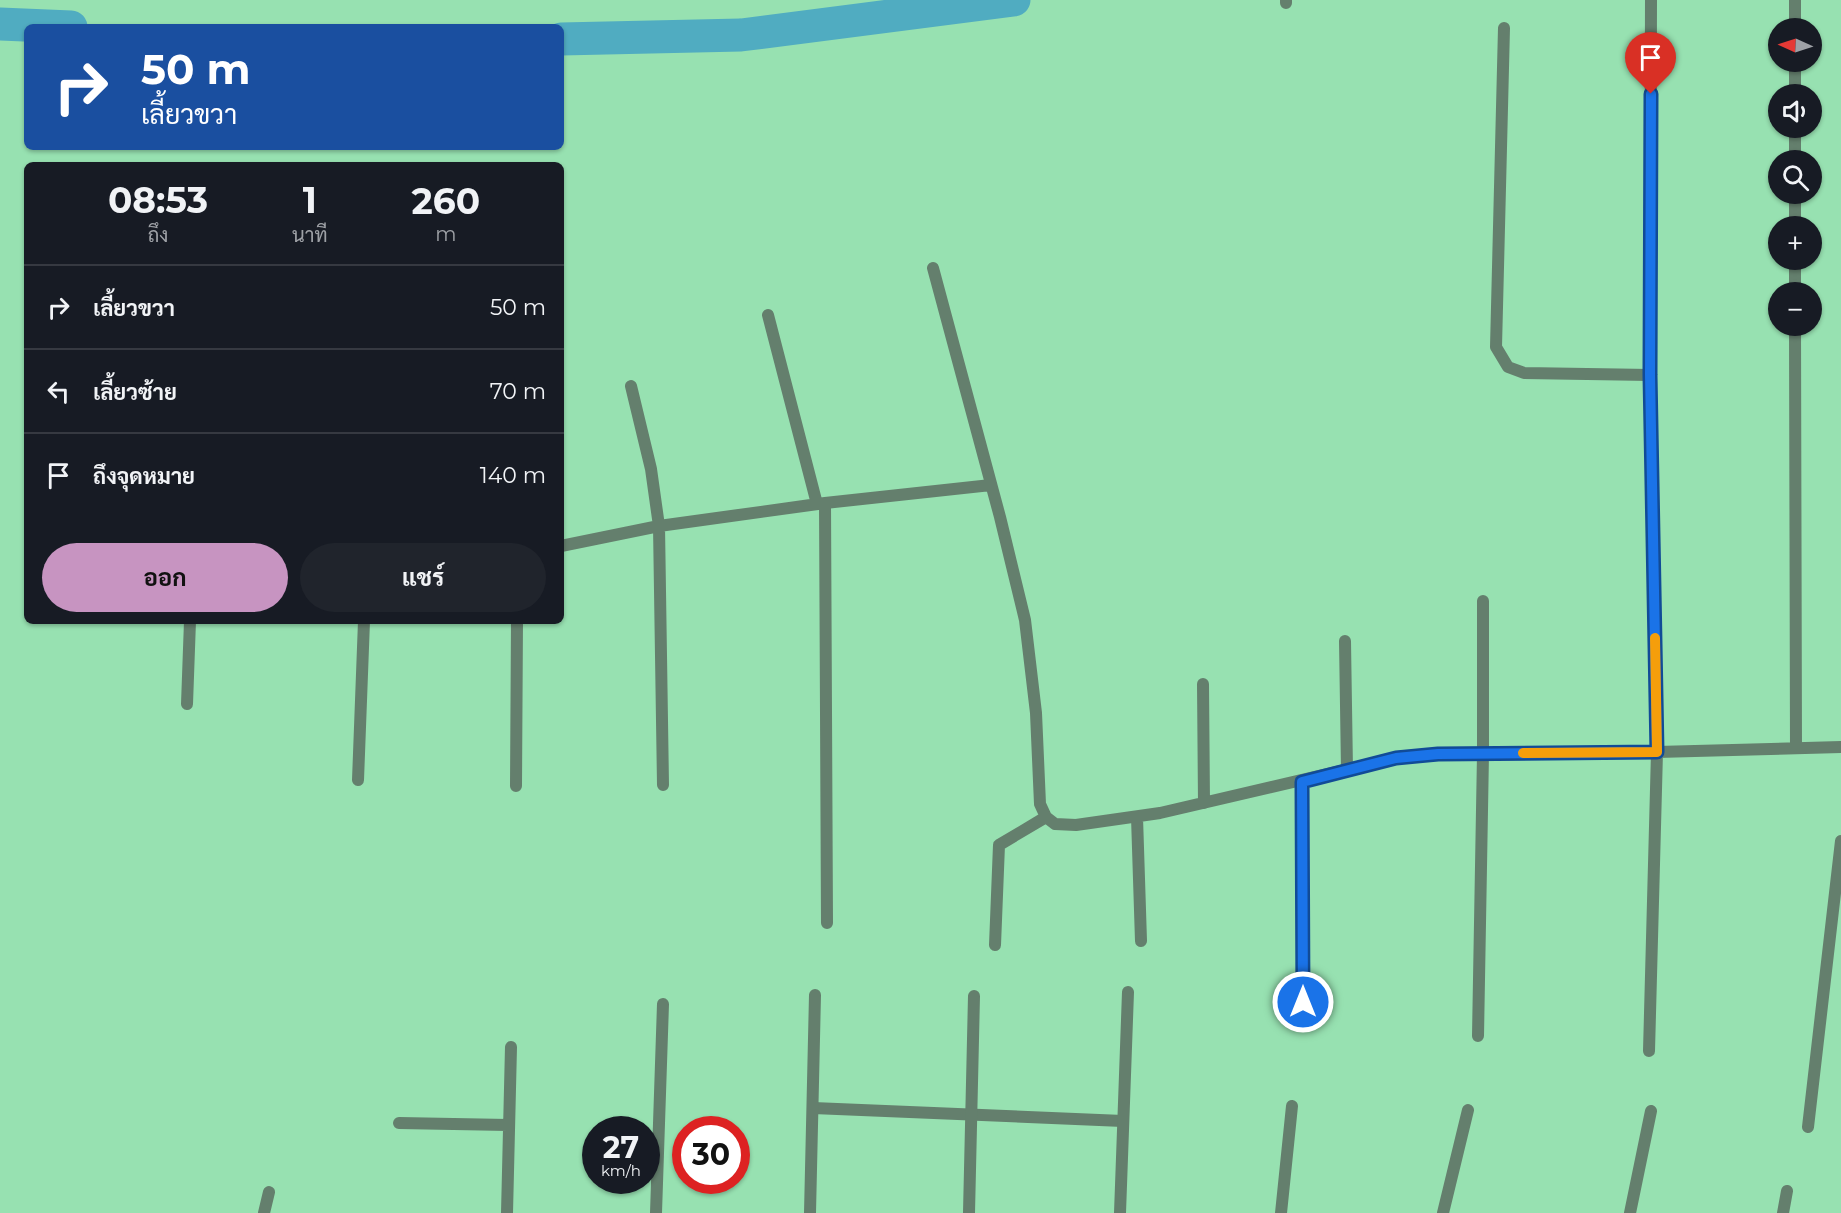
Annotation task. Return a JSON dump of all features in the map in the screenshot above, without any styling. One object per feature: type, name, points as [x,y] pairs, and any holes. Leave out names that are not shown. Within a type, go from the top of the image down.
[{"type":"street","points":[[1649,1051],[1657,752],[1650,375],[1651,0]]},
{"type":"street","points":[[1795,0],[1795,18]]},
{"type":"street","points":[[1504,28],[1496,346],[1508,368],[1524,374],[1650,375]]},
{"type":"street","points":[[933,268],[1025,620],[1036,713],[1040,804],[1046,817],[1055,824],[1076,825],[1137,817],[1302,782],[1396,758],[1438,754],[1657,752],[1841,747]]},
{"type":"street","points":[[768,315],[821,504],[827,923]]},
{"type":"street","points":[[1795,336],[1796,748]]},
{"type":"street","points":[[631,386],[651,469],[659,526],[663,785]]},
{"type":"street","points":[[564,545],[659,526],[821,504],[991,485]]},
{"type":"street","points":[[1478,1036],[1483,601]]},
{"type":"street","points":[[187,704],[190,624]]},
{"type":"street","points":[[358,780],[364,624]]},
{"type":"street","points":[[516,786],[517,624]]},
{"type":"street","points":[[1345,641],[1347,770]]},
{"type":"street","points":[[1203,684],[1204,803]]},
{"type":"street","points":[[1302,782],[1303,1024]]},
{"type":"street","points":[[995,945],[999,845],[1046,817]]},
{"type":"street","points":[[1137,817],[1141,940]]},
{"type":"street","points":[[1808,1127],[1841,841]]},
{"type":"street","points":[[1120,1213],[1128,992]]},
{"type":"street","points":[[810,1213],[815,995]]},
{"type":"street","points":[[969,1213],[974,996]]},
{"type":"street","points":[[656,1213],[663,1004]]},
{"type":"street","points":[[507,1213],[511,1047]]},
{"type":"street","points":[[1281,1213],[1292,1106]]},
{"type":"street","points":[[813,1108],[1124,1121]]},
{"type":"street","points":[[1443,1213],[1468,1110]]},
{"type":"street","points":[[1630,1213],[1652,1111]]},
{"type":"street","points":[[399,1123],[508,1125]]},
{"type":"street","points":[[1783,1213],[1787,1191]]},
{"type":"street","points":[[264,1213],[269,1192]]},
{"type":"waterway","points":[[564,39],[741,35],[1014,0]]},
{"type":"waterway","points":[[0,24],[24,25]]},
{"type":"slow traffic","points":[[1523,753],[1657,752],[1655,638]]},
{"type":"route","points":[[1303,1002],[1302,782],[1396,758],[1438,754],[1657,752],[1650,375],[1651,94]]}]
